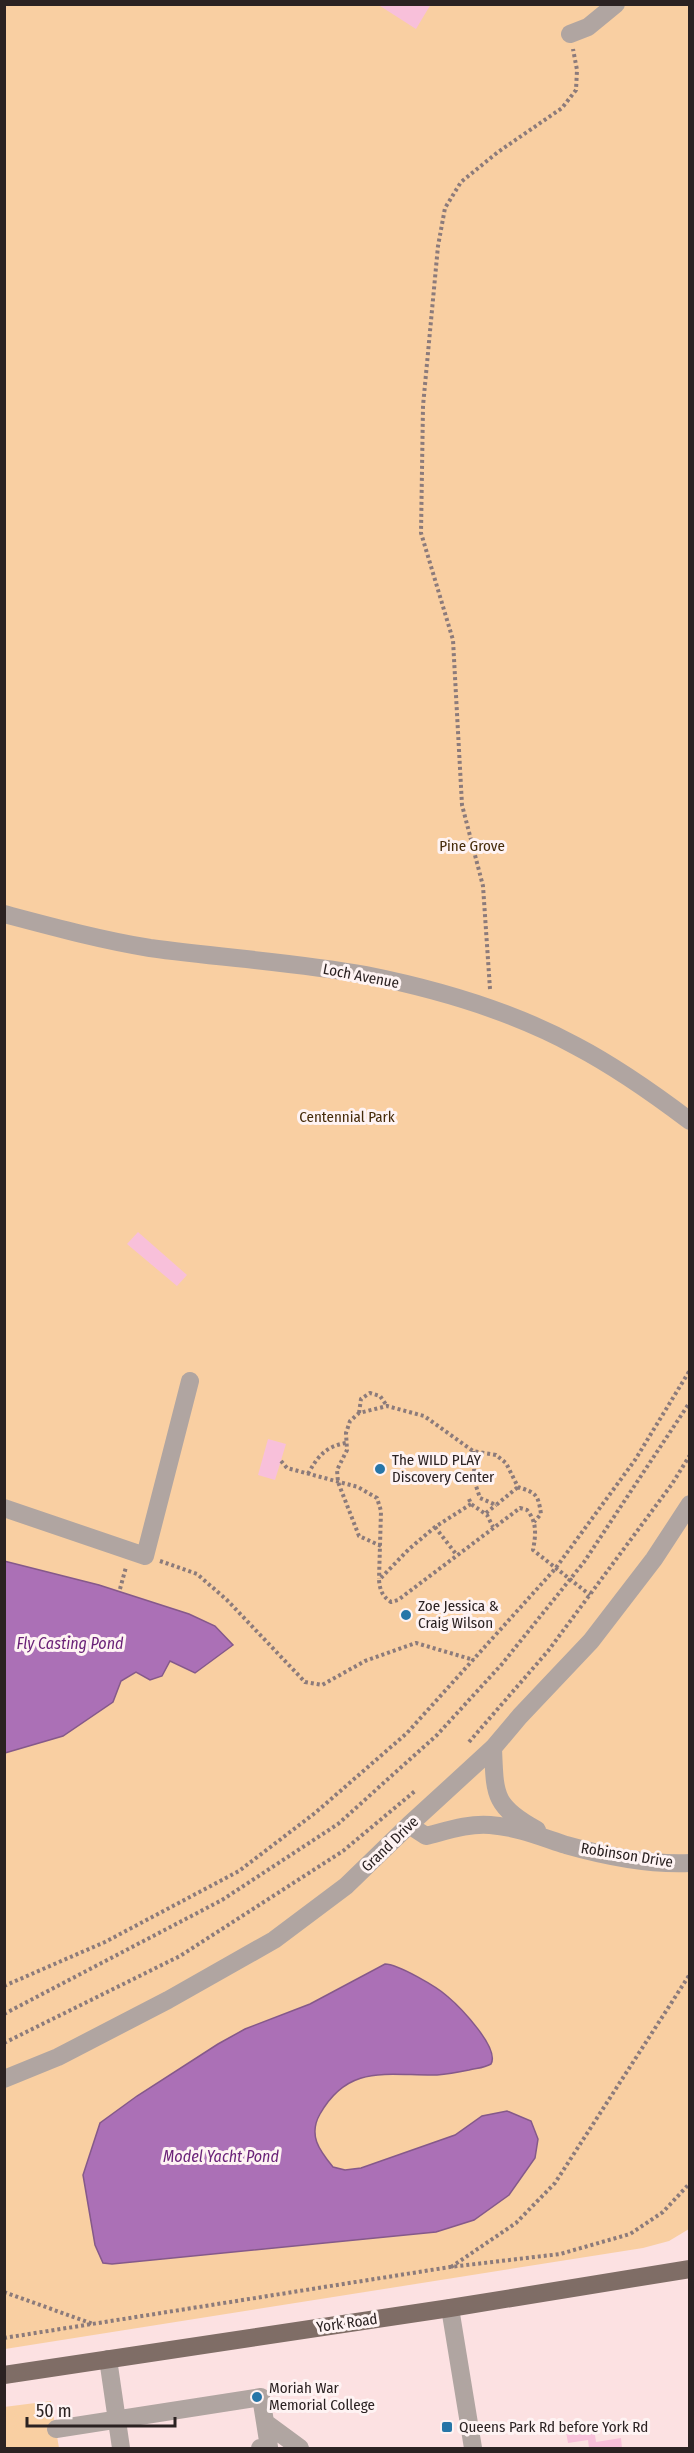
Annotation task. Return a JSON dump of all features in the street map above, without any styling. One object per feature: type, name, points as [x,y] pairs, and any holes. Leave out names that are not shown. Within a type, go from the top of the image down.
[{"type":"main road","name":"York Road","points":[[4,2375],[450,2308],[690,2268]]},
{"type":"street","points":[[570,34],[588,27],[616,4]]},
{"type":"street","name":"Loch Avenue","points":[[4,914],[73,933],[148,947],[367,976],[453,996],[574,1044],[615,1068],[690,1120]]},
{"type":"street","points":[[4,1508],[145,1556],[190,1381]]},
{"type":"street","name":"Grand Drive","points":[[4,2079],[58,2057],[168,2000],[274,1940],[346,1886],[493,1748],[591,1641],[654,1559],[690,1504]]},
{"type":"street","name":"Robinson Drive","points":[[493,1748],[495,1785],[501,1804],[534,1828],[565,1844]]},
{"type":"street","name":"Robinson Drive","points":[[409,1825],[426,1836],[461,1827],[489,1825],[532,1832],[565,1844],[642,1860],[690,1863]]},
{"type":"street","points":[[450,2308],[473,2448]]},
{"type":"street","points":[[108,2359],[121,2448]]},
{"type":"street","points":[[56,2429],[261,2397],[268,2448]]},
{"type":"street","points":[[266,2423],[300,2448]]},
{"type":"path","points":[[491,1010],[483,886],[462,805],[453,640],[421,533],[423,406],[438,246],[446,208],[461,182],[498,152],[562,108],[576,90],[577,70],[570,34]]},
{"type":"path","points":[[4,1986],[105,1942],[239,1871],[315,1813],[407,1733],[555,1569],[635,1460],[690,1370]]},
{"type":"path","points":[[359,1413],[361,1399],[370,1393],[380,1396],[387,1406]]},
{"type":"path","points":[[4,2013],[222,1900],[338,1824],[436,1735],[502,1664],[585,1562],[690,1402]]},
{"type":"path","points":[[381,1546],[359,1536],[338,1482],[337,1470],[347,1450],[346,1433],[350,1422],[359,1413],[387,1406],[424,1416],[473,1452],[495,1455],[506,1463],[518,1487],[534,1492],[538,1499],[541,1514],[534,1522]]},
{"type":"path","points":[[308,1474],[317,1456],[335,1444],[346,1443]]},
{"type":"path","points":[[473,1452],[475,1483],[480,1498],[496,1505]]},
{"type":"path","points":[[464,1748],[548,1651],[672,1485],[690,1455]]},
{"type":"path","points":[[281,1461],[287,1468],[358,1487],[377,1498],[381,1511],[379,1580],[382,1594],[391,1602],[398,1600],[456,1554],[520,1508],[527,1510],[534,1522],[536,1533],[533,1550],[590,1595]]},
{"type":"path","points":[[486,1513],[518,1487]]},
{"type":"path","points":[[379,1580],[408,1549],[470,1502],[486,1513],[493,1527]]},
{"type":"path","points":[[435,1527],[456,1554]]},
{"type":"path","points":[[145,1556],[197,1574],[227,1600],[305,1682],[322,1685],[365,1662],[416,1643],[474,1660]]},
{"type":"path","points":[[4,2043],[180,1956],[344,1851],[421,1786]]},
{"type":"path","points":[[450,2267],[516,2223],[555,2183],[690,1974]]},
{"type":"path","points":[[4,2338],[450,2267],[560,2254],[630,2234],[663,2212],[690,2183]]},
{"type":"path","points":[[4,2292],[93,2324]]},
{"type":"green space","name":"Centennial Park","points":[[5,5],[689,5],[689,2229],[669,2241],[643,2248],[5,2349]]},
{"type":"green space","points":[[51,2401],[59,2448],[5,2448],[4,2407]]},
{"type":"water","name":"Fly Casting Pond","points":[[4,1561],[99,1585],[189,1614],[215,1626],[233,1645],[195,1673],[170,1661],[162,1676],[150,1680],[136,1672],[121,1681],[113,1702],[63,1736],[5,1753]]},
{"type":"water","name":"Model Yacht Pond","points":[[385,1964],[417,1977],[453,2001],[484,2038],[490,2048],[491,2064],[441,2075],[386,2074],[357,2080],[331,2098],[320,2114],[315,2136],[323,2154],[333,2167],[345,2170],[361,2168],[455,2135],[482,2116],[507,2111],[531,2121],[538,2139],[535,2158],[509,2195],[474,2220],[436,2232],[112,2264],[103,2263],[95,2245],[83,2175],[100,2123],[137,2096],[218,2044],[245,2029],[310,2004]]},
{"type":"building","points":[[377,4],[431,4],[416,29]]},
{"type":"building","points":[[138,1232],[187,1275],[177,1286],[127,1244]]},
{"type":"building","points":[[268,1439],[286,1444],[275,1480],[258,1475]]},
{"type":"building","points":[[598,2422],[599,2434],[595,2435],[596,2442],[621,2438],[622,2448],[589,2448],[588,2440],[568,2443],[565,2426]]},
{"type":"place","name":"The WILD PLAY Discovery Center","points":[[380,1469]]},
{"type":"place","name":"Zoe Jessica & Craig Wilson","points":[[406,1615]]},
{"type":"place","name":"Moriah War Memorial College","points":[[257,2397]]},
{"type":"place","name":"Queens Park Rd before York Rd","points":[[447,2427]]},
{"type":"park label","name":"Pine Grove","points":[[472,846]]}]
